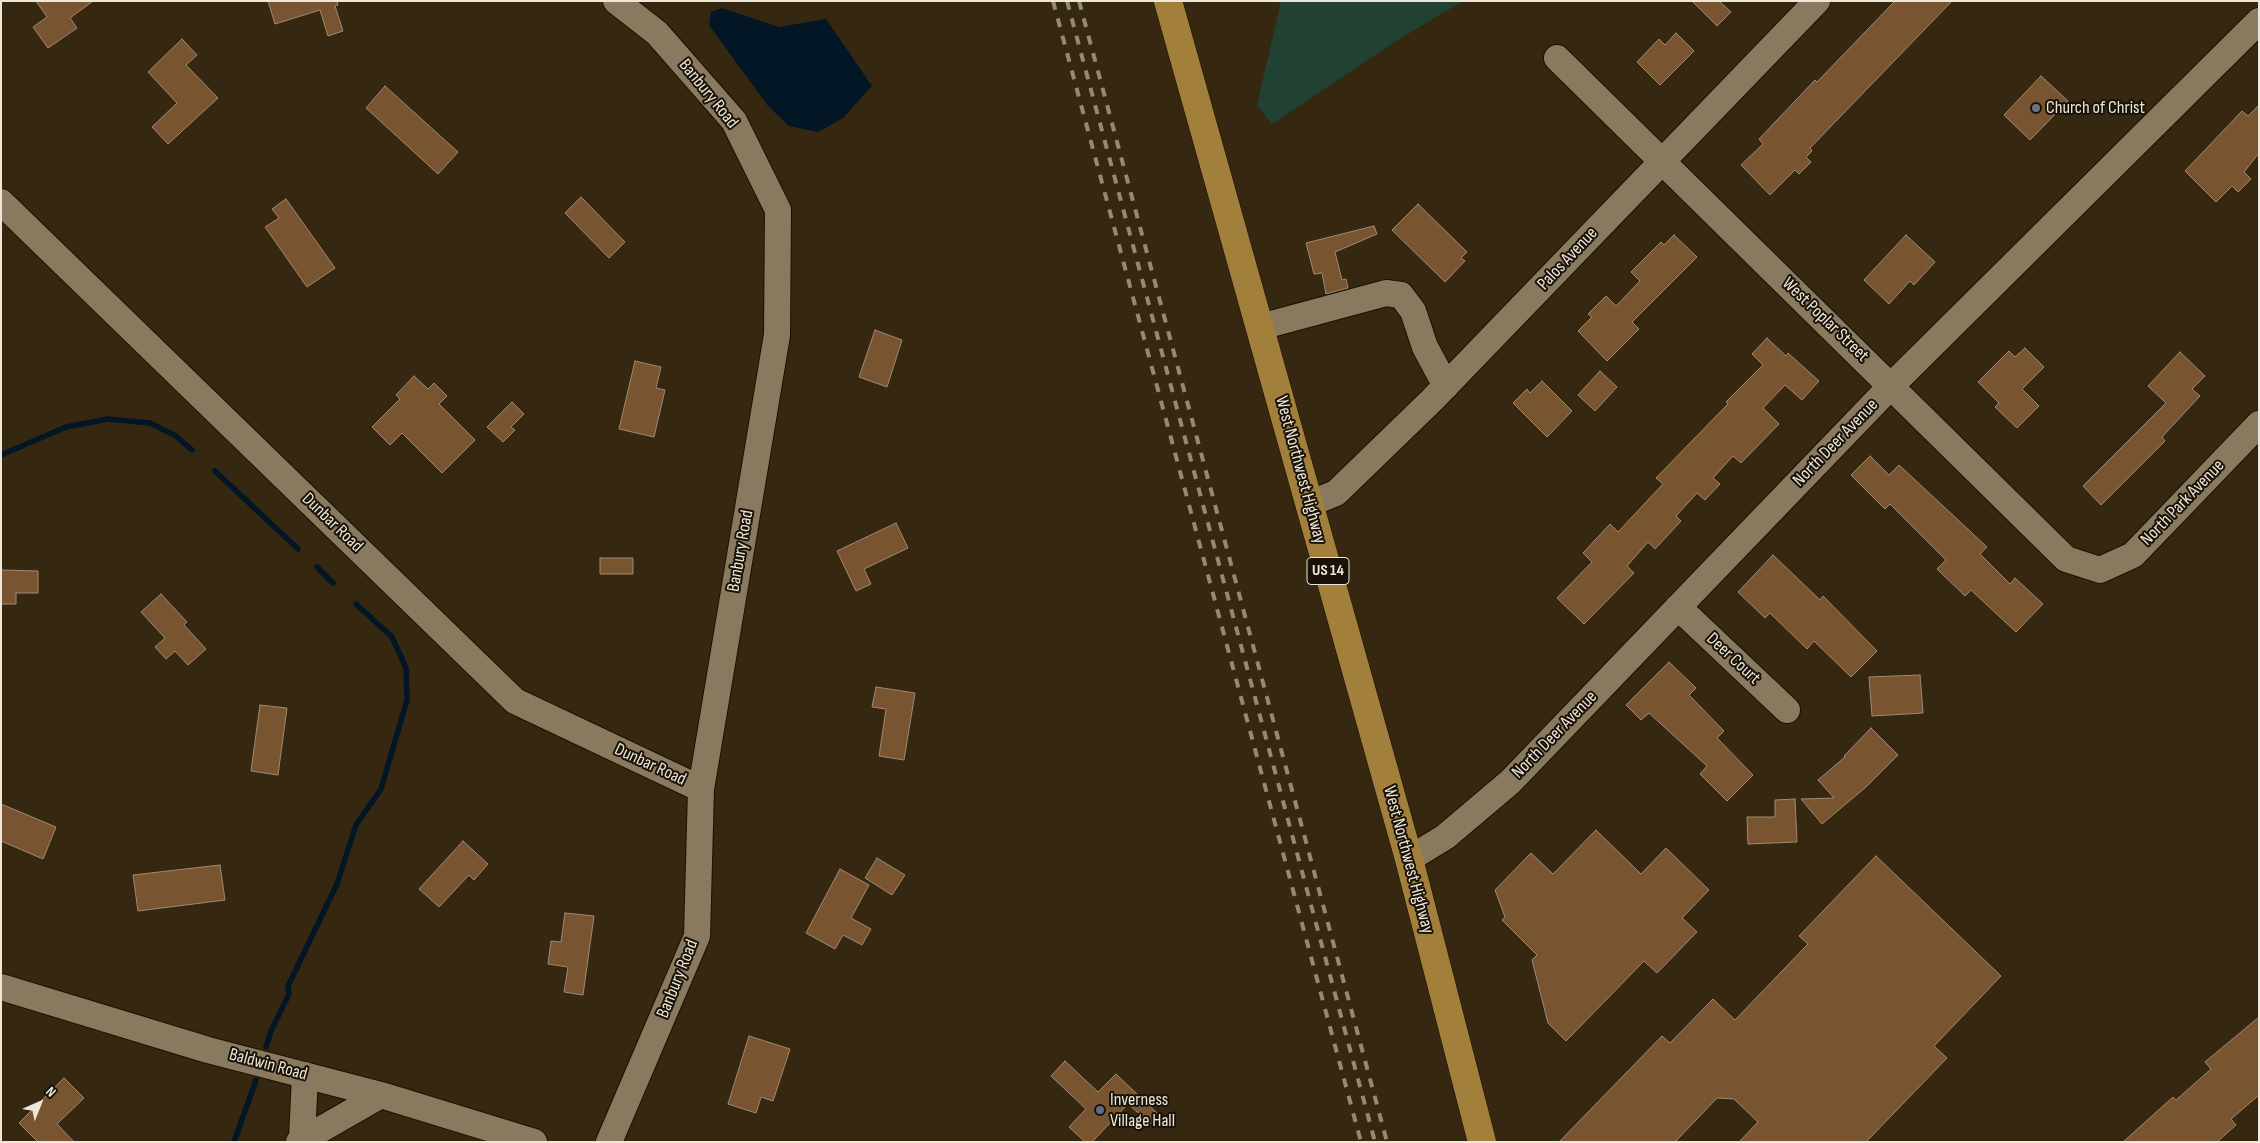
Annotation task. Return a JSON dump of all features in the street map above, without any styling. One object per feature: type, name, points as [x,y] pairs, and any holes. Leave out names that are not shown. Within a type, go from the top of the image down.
[{"type":"main road","name":"West Northwest Highway","points":[[1168,1],[1409,858],[1482,1142]]},
{"type":"street","name":"Banbury Road","points":[[609,1142],[697,936],[701,789],[777,335],[778,210],[734,121],[657,33],[616,1]]},
{"type":"street","name":"Palos Avenue","points":[[1309,504],[1336,493],[1446,386],[1817,1]]},
{"type":"street","name":"North Deer Avenue","points":[[1409,858],[1445,837],[1510,782],[1891,386],[2259,21]]},
{"type":"street","name":"West Poplar Street","points":[[1557,58],[2066,559],[2100,570]]},
{"type":"street","name":"Dunbar Road","points":[[1,202],[515,701],[701,789]]},
{"type":"street","points":[[1260,327],[1386,294],[1401,295],[1413,311],[1424,347],[1446,386]]},
{"type":"street","name":"North Park Avenue","points":[[2100,570],[2134,555],[2259,424]]},
{"type":"street","name":"Deer Court","points":[[1678,607],[1787,710]]},
{"type":"street","name":"Baldwin Road","points":[[1,987],[208,1050],[382,1095],[534,1142]]},
{"type":"street","points":[[300,1140],[306,1075]]},
{"type":"street","points":[[300,1140],[382,1095]]},
{"type":"green space","points":[[1279,1],[1463,1],[1396,41],[1272,124],[1257,105],[1280,6]]},
{"type":"water","points":[[722,8],[779,27],[826,19],[872,86],[843,118],[818,132],[789,126],[768,106],[709,25],[711,12]]},
{"type":"building","points":[[36,1],[93,1],[70,18],[77,28],[48,48],[33,27],[47,17]]},
{"type":"building","points":[[268,1],[337,1],[338,5],[335,6],[343,31],[328,36],[320,10],[275,24]]},
{"type":"building","points":[[1692,1],[1719,1],[1731,12],[1717,26]]},
{"type":"building","points":[[1895,1],[1952,1],[1810,148],[1812,151],[1806,157],[1811,162],[1799,174],[1795,170],[1770,195],[1741,165],[1763,144],[1759,139],[1815,80],[1817,82]]},
{"type":"building","points":[[1676,33],[1694,51],[1660,85],[1637,62],[1659,39],[1665,45]]},
{"type":"building","points":[[182,39],[197,55],[186,65],[218,98],[168,144],[152,127],[177,103],[148,72]]},
{"type":"building","name":"Church of Christ","points":[[2041,76],[2068,101],[2030,140],[2004,115]]},
{"type":"building","points":[[385,86],[458,152],[438,174],[366,108]]},
{"type":"building","points":[[2259,105],[2259,153],[2244,172],[2251,179],[2238,192],[2232,186],[2216,202],[2185,171],[2242,111],[2248,116]]},
{"type":"building","points":[[581,197],[625,242],[609,258],[565,213]]},
{"type":"building","points":[[286,199],[335,268],[307,287],[265,227],[279,218],[272,209]]},
{"type":"building","points":[[1418,204],[1467,252],[1461,258],[1465,261],[1445,282],[1392,230]]},
{"type":"building","points":[[1374,226],[1377,234],[1335,252],[1342,280],[1346,279],[1348,288],[1326,294],[1322,273],[1314,274],[1306,243]]},
{"type":"building","points":[[1674,235],[1697,257],[1632,322],[1639,329],[1607,361],[1578,331],[1592,317],[1588,314],[1606,296],[1616,306],[1640,281],[1631,272],[1661,242],[1664,245]]},
{"type":"building","points":[[1906,235],[1935,262],[1914,285],[1910,281],[1889,304],[1864,280]]},
{"type":"building","points":[[875,330],[902,340],[887,387],[859,377]]},
{"type":"building","points":[[1767,338],[1786,356],[1788,353],[1819,381],[1802,400],[1785,385],[1763,408],[1779,424],[1741,463],[1733,456],[1713,478],[1720,484],[1705,500],[1697,493],[1676,516],[1681,521],[1655,549],[1648,542],[1627,566],[1634,573],[1584,624],[1557,598],[1592,562],[1583,553],[1610,524],[1618,532],[1663,484],[1656,478],[1763,365],[1752,354]]},
{"type":"building","points":[[2025,348],[2044,367],[2022,389],[2039,406],[2017,428],[1995,407],[1999,403],[1978,382],[2009,351],[2015,357]]},
{"type":"building","points":[[2180,352],[2205,376],[2192,389],[2200,396],[2162,437],[2165,441],[2101,505],[2083,486],[2166,403],[2148,386]]},
{"type":"building","points":[[635,361],[661,367],[656,388],[665,390],[654,437],[619,429]]},
{"type":"building","points":[[1600,371],[1617,387],[1595,411],[1578,395]]},
{"type":"building","points":[[414,376],[428,389],[434,383],[447,396],[439,404],[475,440],[442,473],[402,433],[390,445],[372,427],[400,399],[396,395]]},
{"type":"building","points":[[1542,381],[1572,411],[1547,437],[1513,403],[1527,389],[1530,393]]},
{"type":"building","points":[[512,402],[524,414],[511,427],[515,430],[503,442],[487,427]]},
{"type":"building","points":[[1870,456],[1889,475],[1899,465],[1987,547],[1980,554],[2010,584],[2015,578],[2043,604],[2016,632],[1971,590],[1965,596],[1937,569],[1946,560],[1890,504],[1885,509],[1851,475]]},
{"type":"building","points":[[896,523],[908,548],[864,569],[871,584],[856,591],[837,551]]},
{"type":"building","points":[[1773,555],[1820,600],[1823,596],[1877,651],[1851,677],[1814,641],[1807,649],[1770,613],[1765,618],[1738,592]]},
{"type":"building","points":[[600,558],[633,558],[633,574],[600,574]]},
{"type":"building","points":[[1,570],[38,571],[38,593],[16,593],[16,604],[1,604]]},
{"type":"building","points":[[161,594],[187,622],[184,625],[206,649],[188,665],[175,651],[166,659],[155,647],[165,638],[141,612]]},
{"type":"building","points":[[1669,662],[1696,688],[1689,695],[1724,731],[1717,738],[1753,775],[1727,801],[1700,774],[1707,766],[1649,713],[1641,720],[1626,705]]},
{"type":"building","points":[[1920,675],[1923,713],[1872,716],[1869,677]]},
{"type":"building","points":[[876,687],[915,693],[904,760],[879,756],[886,709],[872,707]]},
{"type":"building","points":[[260,705],[287,708],[278,775],[251,771]]},
{"type":"building","points":[[1871,728],[1898,755],[1866,787],[1822,824],[1801,799],[1834,798],[1818,780],[1845,757]]},
{"type":"building","points":[[1795,799],[1797,842],[1748,844],[1747,817],[1775,817],[1775,800]]},
{"type":"building","points":[[1,804],[56,827],[43,859],[1,841]]},
{"type":"building","points":[[1596,830],[1641,874],[1666,848],[1709,890],[1682,918],[1697,932],[1657,973],[1644,961],[1566,1041],[1548,1023],[1532,960],[1537,955],[1502,920],[1505,917],[1495,890],[1531,853],[1553,874]]},
{"type":"building","points":[[463,841],[488,864],[474,880],[469,875],[439,907],[419,889]]},
{"type":"building","points":[[1876,856],[2001,976],[1934,1046],[1947,1058],[1866,1142],[1739,1142],[1758,1122],[1734,1099],[1717,1098],[1675,1142],[1559,1142],[1662,1036],[1670,1043],[1713,999],[1735,1020],[1808,944],[1799,936]]},
{"type":"building","points":[[877,858],[905,875],[892,895],[865,878]]},
{"type":"building","points":[[220,865],[225,900],[138,911],[133,875]]},
{"type":"building","points":[[840,869],[869,885],[851,918],[871,929],[862,945],[843,935],[835,949],[806,933]]},
{"type":"building","points":[[565,913],[594,916],[583,995],[564,992],[568,967],[548,964],[551,941],[561,942]]},
{"type":"building","points":[[2259,1017],[2259,1095],[2231,1119],[2236,1125],[2217,1142],[2123,1142],[2173,1097],[2176,1100],[2211,1069],[2205,1062]]},
{"type":"building","points":[[749,1036],[790,1049],[773,1101],[761,1097],[756,1113],[728,1104]]},
{"type":"building","points":[[1065,1061],[1098,1092],[1116,1074],[1159,1115],[1151,1124],[1128,1104],[1092,1142],[1085,1142],[1069,1127],[1086,1109],[1051,1076]]},
{"type":"building","points":[[64,1078],[84,1098],[57,1124],[74,1142],[38,1142],[19,1123]]},
{"type":"waterway","points":[[1,455],[66,427],[108,419],[150,423],[176,436],[192,450]]},
{"type":"waterway","points":[[215,471],[298,549]]},
{"type":"waterway","points":[[317,567],[333,583]]},
{"type":"waterway","points":[[266,1047],[271,1031],[289,994],[288,986],[337,884],[356,825],[381,789],[407,700],[406,668],[392,637],[356,604]]},
{"type":"waterway","points":[[234,1142],[256,1080]]},
{"type":"railway","points":[[1053,1],[1361,1142]]},
{"type":"railway","points":[[1067,1],[1375,1142]]},
{"type":"railway","points":[[1079,1],[1387,1142]]},
{"type":"place","name":"Church of Christ","points":[[2036,108]]},
{"type":"place","name":"Inverness Village Hall","points":[[1100,1110]]}]
